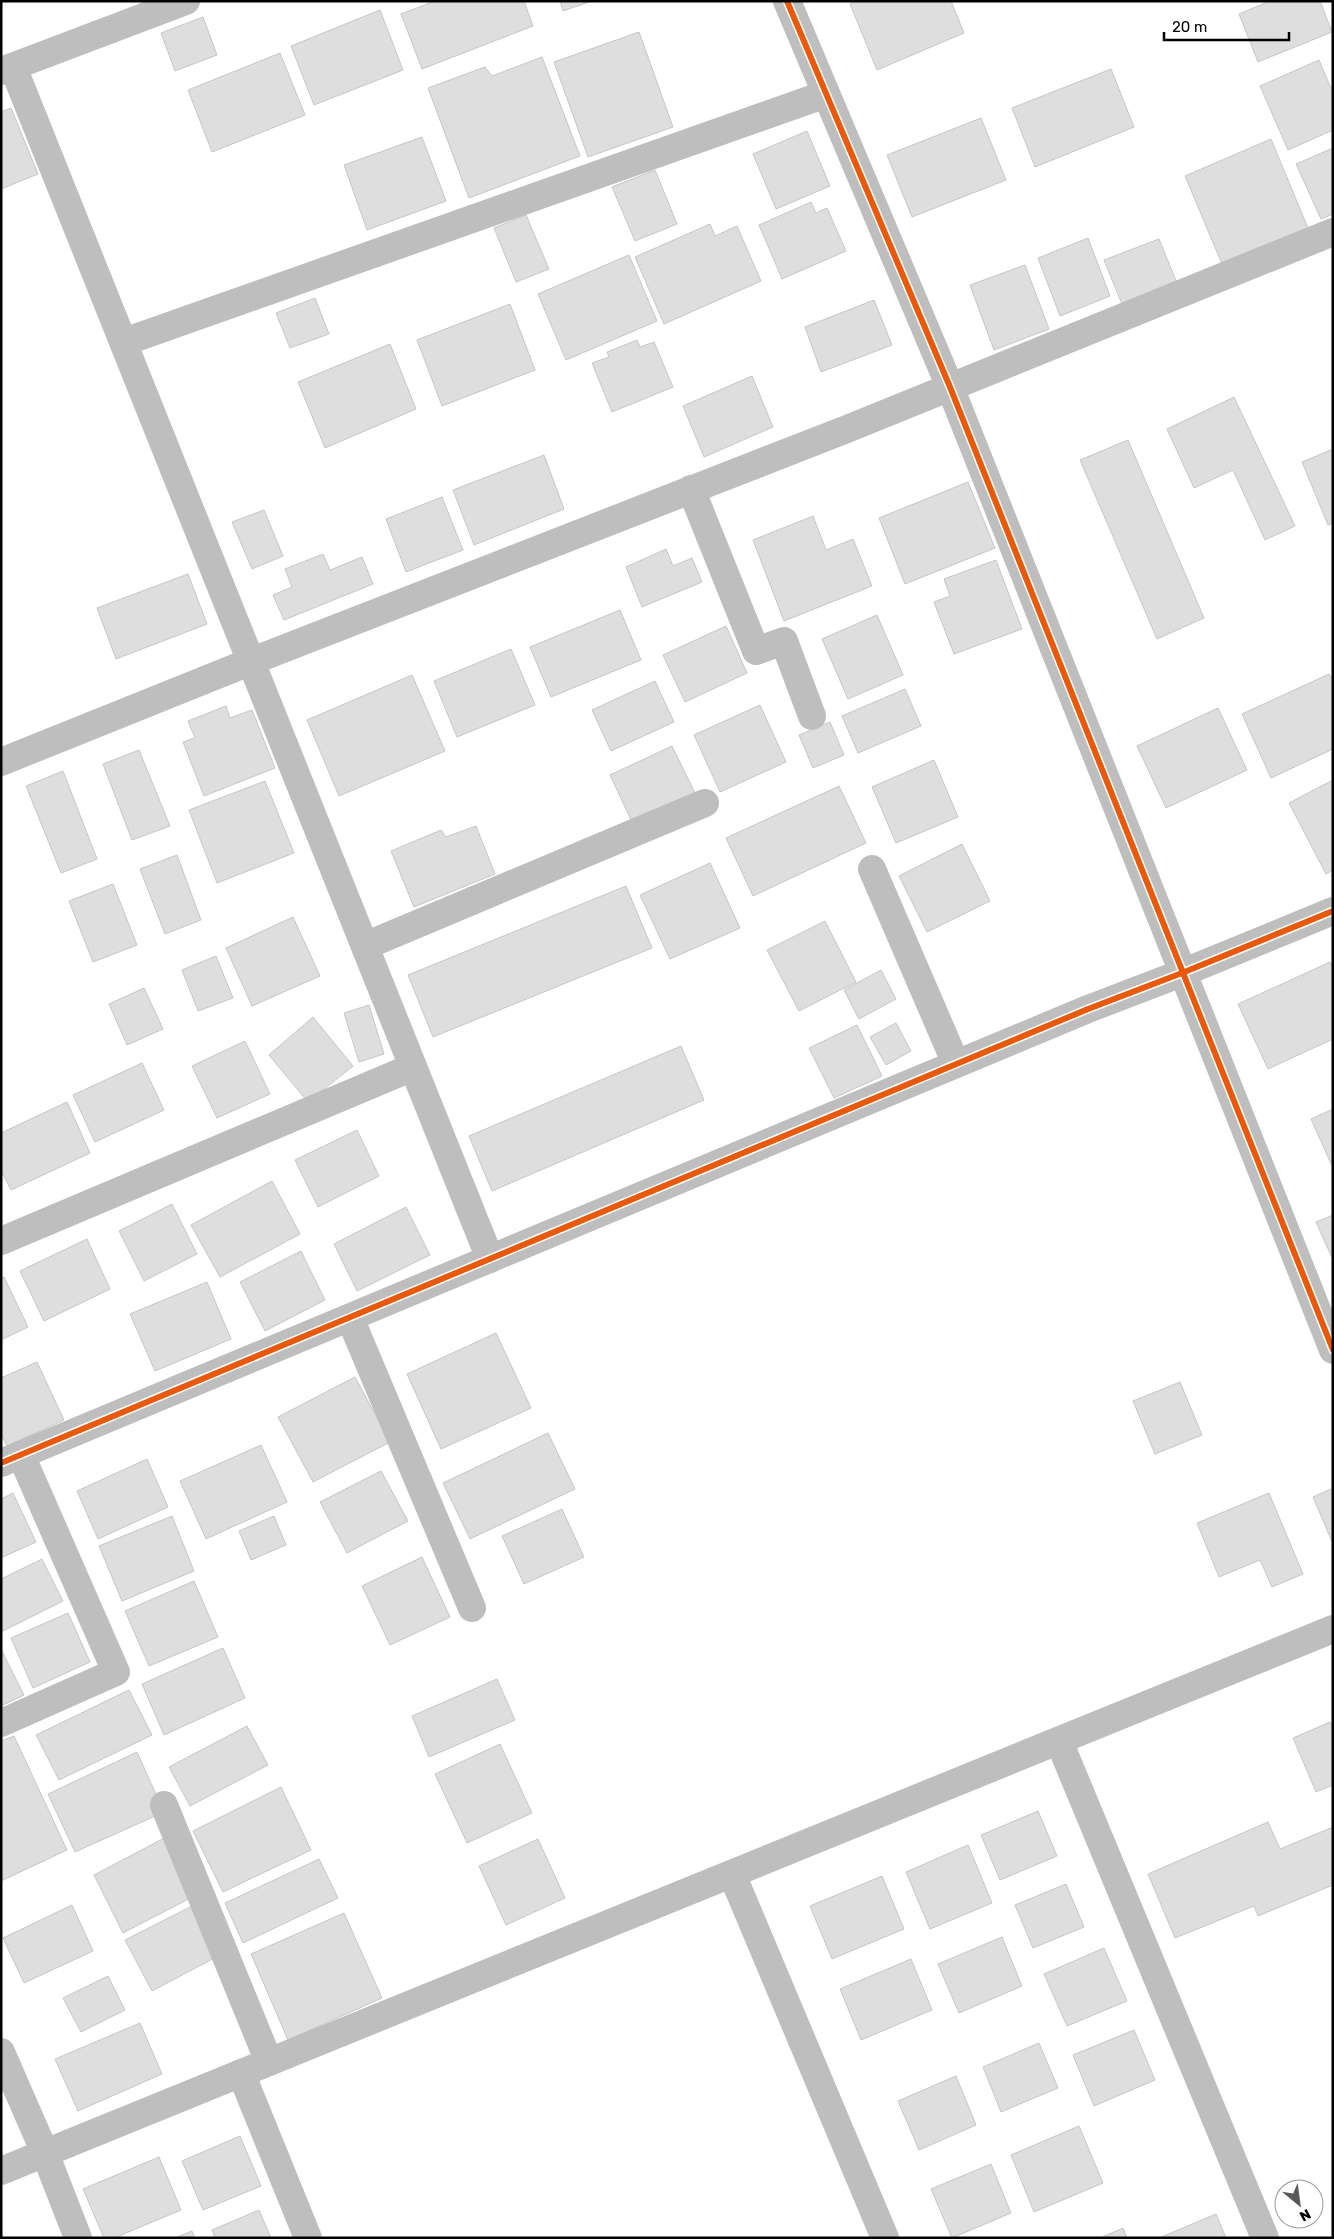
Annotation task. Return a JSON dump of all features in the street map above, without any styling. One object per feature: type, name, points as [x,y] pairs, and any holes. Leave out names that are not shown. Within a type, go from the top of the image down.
[{"type":"street","points":[[186,1],[7,69],[124,342],[490,1259]]},
{"type":"street","points":[[787,1],[950,387],[1333,1350]]},
{"type":"street","points":[[124,342],[826,94]]},
{"type":"street","points":[[1,762],[252,661],[950,387],[1333,232]]},
{"type":"street","points":[[691,489],[756,651],[784,640],[812,716]]},
{"type":"street","points":[[365,946],[705,803]]},
{"type":"street","points":[[872,869],[956,1064]]},
{"type":"street","points":[[1,1723],[116,1672],[11,1459],[1088,1009],[1333,912]]},
{"type":"street","points":[[1,1241],[413,1067]]},
{"type":"street","points":[[350,1318],[472,1608]]},
{"type":"street","points":[[1,2171],[1333,1629]]},
{"type":"street","points":[[1060,1741],[1265,2238]]},
{"type":"street","points":[[164,1805],[270,2062]]},
{"type":"street","points":[[732,1874],[885,2238]]},
{"type":"street","points":[[1,2052],[45,2153],[78,2238]]},
{"type":"street","points":[[241,2073],[308,2238]]},
{"type":"building","points":[[435,1],[524,1],[533,26],[422,69],[401,14]]},
{"type":"building","points":[[560,1],[592,1],[563,11]]},
{"type":"building","points":[[857,1],[951,1],[964,33],[877,70],[850,4]]},
{"type":"building","points":[[1270,1],[1320,1],[1332,32],[1258,62],[1239,14]]},
{"type":"building","points":[[380,10],[403,70],[314,105],[291,46]]},
{"type":"building","points":[[203,17],[217,55],[175,71],[161,33]]},
{"type":"building","points":[[639,32],[673,127],[588,157],[554,62]]},
{"type":"building","points":[[280,53],[305,115],[212,152],[188,90]]},
{"type":"building","points":[[542,57],[580,156],[469,198],[428,88],[485,67],[492,76]]},
{"type":"building","points":[[1319,60],[1333,93],[1333,130],[1288,150],[1260,86]]},
{"type":"building","points":[[1111,69],[1134,127],[1035,167],[1012,108]]},
{"type":"building","points":[[11,108],[38,174],[1,189],[1,112]]},
{"type":"building","points":[[981,118],[1006,180],[912,217],[887,155]]},
{"type":"building","points":[[807,131],[830,186],[776,209],[753,154]]},
{"type":"building","points":[[422,137],[446,201],[367,230],[344,165]]},
{"type":"building","points":[[1271,139],[1308,228],[1222,264],[1185,176]]},
{"type":"building","points":[[1333,148],[1333,214],[1321,219],[1296,164]]},
{"type":"building","points":[[655,170],[677,224],[635,241],[612,187]]},
{"type":"building","points":[[811,202],[816,213],[827,208],[846,251],[782,279],[759,225]]},
{"type":"building","points":[[526,215],[549,269],[516,282],[494,228]]},
{"type":"building","points":[[710,224],[715,236],[737,226],[761,281],[664,324],[635,257]]},
{"type":"building","points":[[1088,238],[1110,296],[1060,316],[1038,258]]},
{"type":"building","points":[[1159,239],[1177,283],[1122,304],[1104,260]]},
{"type":"building","points":[[629,255],[657,321],[566,360],[538,294]]},
{"type":"building","points":[[1025,265],[1049,329],[994,350],[970,285]]},
{"type":"building","points":[[315,298],[329,334],[290,348],[276,313]]},
{"type":"building","points":[[874,300],[892,345],[821,372],[805,327]]},
{"type":"building","points":[[510,304],[535,370],[442,406],[417,340]]},
{"type":"building","points":[[637,340],[640,347],[654,342],[673,387],[612,412],[592,363],[609,357],[607,352]]},
{"type":"building","points":[[390,344],[416,409],[325,448],[298,382]]},
{"type":"building","points":[[752,376],[773,427],[704,457],[683,406]]},
{"type":"building","points":[[1234,397],[1295,526],[1265,540],[1233,470],[1194,488],[1167,429]]},
{"type":"building","points":[[1128,440],[1204,618],[1157,639],[1080,460]]},
{"type":"building","points":[[1333,449],[1333,523],[1328,525],[1302,462]]},
{"type":"building","points":[[544,455],[564,509],[474,545],[453,490]]},
{"type":"building","points":[[968,482],[995,548],[905,584],[879,518]]},
{"type":"building","points":[[442,497],[463,550],[406,572],[386,519]]},
{"type":"building","points":[[264,510],[283,556],[252,569],[232,522]]},
{"type":"building","points":[[813,516],[826,550],[853,539],[872,586],[784,621],[753,540]]},
{"type":"building","points":[[666,549],[673,566],[692,558],[702,582],[642,607],[626,567]]},
{"type":"building","points":[[323,554],[330,570],[362,557],[373,584],[284,620],[273,595],[292,587],[285,569]]},
{"type":"building","points":[[996,560],[1022,629],[954,654],[934,602],[950,596],[944,579]]},
{"type":"building","points":[[188,574],[207,624],[116,659],[97,608]]},
{"type":"building","points":[[620,610],[641,660],[551,697],[530,647]]},
{"type":"building","points":[[877,615],[903,675],[848,699],[822,639]]},
{"type":"building","points":[[726,626],[747,673],[685,702],[663,655]]},
{"type":"building","points":[[511,649],[535,705],[457,737],[434,681]]},
{"type":"building","points":[[1329,674],[1333,681],[1333,749],[1271,778],[1242,714]]},
{"type":"building","points":[[412,675],[445,751],[339,796],[307,720]]},
{"type":"building","points":[[655,681],[674,722],[611,751],[592,710]]},
{"type":"building","points":[[905,689],[921,726],[858,753],[842,716]]},
{"type":"building","points":[[760,705],[786,762],[720,792],[694,735]]},
{"type":"building","points":[[226,706],[230,718],[252,710],[275,768],[204,796],[183,742],[195,738],[188,721]]},
{"type":"building","points":[[1218,708],[1247,770],[1166,808],[1137,746]]},
{"type":"building","points":[[830,722],[844,755],[813,768],[799,735]]},
{"type":"building","points":[[672,746],[695,793],[632,822],[610,775]]},
{"type":"building","points":[[139,750],[170,826],[132,840],[103,764]]},
{"type":"building","points":[[934,760],[958,817],[896,843],[872,787]]},
{"type":"building","points":[[63,771],[97,859],[61,873],[26,786]]},
{"type":"building","points":[[1333,780],[1333,870],[1326,874],[1289,803]]},
{"type":"building","points":[[265,781],[294,853],[217,883],[189,810]]},
{"type":"building","points":[[839,786],[866,843],[753,896],[726,838]]},
{"type":"building","points":[[476,826],[495,874],[414,907],[391,851],[441,830],[446,837]]},
{"type":"building","points":[[962,844],[990,901],[927,932],[899,876]]},
{"type":"building","points":[[177,855],[201,920],[165,934],[140,869]]},
{"type":"building","points":[[710,863],[740,928],[670,959],[640,895]]},
{"type":"building","points":[[113,884],[137,945],[93,962],[69,901]]},
{"type":"building","points":[[626,886],[652,948],[433,1037],[408,975]]},
{"type":"building","points":[[293,917],[320,976],[252,1006],[226,948]]},
{"type":"building","points":[[825,921],[856,982],[799,1011],[767,950]]},
{"type":"building","points":[[216,956],[233,998],[198,1011],[182,970]]},
{"type":"building","points":[[1330,962],[1333,969],[1333,1039],[1268,1069],[1238,1004]]},
{"type":"building","points":[[881,970],[896,999],[859,1019],[844,990]]},
{"type":"building","points":[[144,988],[163,1029],[127,1045],[109,1004]]},
{"type":"building","points":[[369,1005],[384,1054],[359,1062],[344,1013]]},
{"type":"building","points":[[313,1017],[353,1066],[308,1102],[269,1055]]},
{"type":"building","points":[[896,1023],[911,1051],[886,1065],[870,1037]]},
{"type":"building","points":[[857,1025],[882,1076],[834,1098],[809,1048]]},
{"type":"building","points":[[245,1041],[270,1094],[217,1118],[192,1066]]},
{"type":"building","points":[[681,1046],[704,1100],[492,1191],[469,1136]]},
{"type":"building","points":[[142,1063],[164,1110],[95,1142],[73,1095]]},
{"type":"building","points":[[67,1102],[90,1153],[11,1190],[1,1170],[1,1133]]},
{"type":"building","points":[[1333,1109],[1333,1168],[1311,1119]]},
{"type":"building","points":[[357,1130],[379,1176],[318,1207],[295,1160]]},
{"type":"building","points":[[272,1181],[300,1234],[220,1277],[191,1225]]},
{"type":"building","points":[[172,1204],[197,1254],[144,1281],[119,1231]]},
{"type":"building","points":[[406,1207],[430,1255],[357,1291],[334,1244]]},
{"type":"building","points":[[1333,1215],[1333,1260],[1316,1222]]},
{"type":"building","points":[[87,1239],[110,1289],[44,1321],[20,1271]]},
{"type":"building","points":[[301,1251],[325,1300],[265,1331],[240,1282]]},
{"type":"building","points":[[4,1277],[28,1327],[1,1340],[1,1279]]},
{"type":"building","points":[[207,1282],[231,1339],[155,1371],[130,1314]]},
{"type":"building","points":[[496,1333],[531,1408],[441,1449],[407,1374]]},
{"type":"building","points":[[37,1362],[64,1420],[7,1446],[1,1433],[1,1378]]},
{"type":"building","points":[[355,1377],[390,1442],[313,1482],[278,1417]]},
{"type":"building","points":[[1180,1382],[1202,1435],[1155,1454],[1133,1401]]},
{"type":"building","points":[[548,1433],[575,1489],[470,1539],[443,1483]]},
{"type":"building","points":[[261,1445],[287,1502],[206,1539],[180,1481]]},
{"type":"building","points":[[147,1459],[168,1507],[98,1539],[77,1491]]},
{"type":"building","points":[[381,1471],[408,1521],[347,1553],[320,1502]]},
{"type":"building","points":[[1333,1488],[1333,1544],[1313,1497]]},
{"type":"building","points":[[13,1493],[36,1542],[1,1558],[1,1499]]},
{"type":"building","points":[[1269,1493],[1303,1574],[1272,1587],[1260,1560],[1219,1577],[1197,1523]]},
{"type":"building","points":[[562,1509],[584,1557],[524,1584],[502,1536]]},
{"type":"building","points":[[172,1516],[194,1571],[122,1601],[99,1546]]},
{"type":"building","points":[[274,1516],[286,1545],[251,1560],[239,1531]]},
{"type":"building","points":[[422,1557],[450,1617],[390,1645],[362,1586]]},
{"type":"building","points":[[42,1559],[63,1601],[1,1632],[1,1579]]},
{"type":"building","points":[[194,1581],[218,1637],[149,1666],[125,1611]]},
{"type":"building","points":[[68,1613],[90,1662],[33,1688],[11,1638]]},
{"type":"building","points":[[223,1648],[245,1698],[164,1735],[142,1684]]},
{"type":"building","points":[[1,1649],[24,1695],[1,1706]]},
{"type":"building","points":[[497,1679],[515,1720],[429,1757],[412,1716]]},
{"type":"building","points":[[129,1690],[152,1735],[59,1780],[36,1735]]},
{"type":"building","points":[[1330,1722],[1333,1729],[1333,1785],[1316,1792],[1293,1738]]},
{"type":"building","points":[[247,1726],[268,1765],[190,1806],[169,1767]]},
{"type":"building","points":[[14,1736],[67,1850],[1,1881],[1,1741]]},
{"type":"building","points":[[500,1744],[532,1813],[467,1843],[435,1774]]},
{"type":"building","points":[[137,1752],[164,1812],[75,1852],[48,1794]]},
{"type":"building","points":[[281,1787],[311,1850],[223,1892],[193,1831]]},
{"type":"building","points":[[1038,1811],[1057,1856],[1000,1880],[981,1835]]},
{"type":"building","points":[[1268,1822],[1280,1849],[1333,1827],[1333,1885],[1258,1916],[1254,1906],[1175,1938],[1148,1874]]},
{"type":"building","points":[[170,1835],[200,1893],[123,1933],[94,1875]]},
{"type":"building","points":[[538,1839],[565,1898],[506,1925],[479,1866]]},
{"type":"building","points":[[968,1845],[992,1903],[930,1929],[906,1872]]},
{"type":"building","points":[[319,1859],[338,1898],[243,1943],[225,1903]]},
{"type":"building","points":[[882,1876],[904,1929],[832,1959],[810,1906]]},
{"type":"building","points":[[1066,1884],[1084,1927],[1033,1948],[1015,1905]]},
{"type":"building","points":[[196,1904],[222,1954],[152,1991],[125,1940]]},
{"type":"building","points":[[72,1905],[93,1951],[24,1983],[3,1938]]},
{"type":"building","points":[[344,1913],[382,1998],[288,2040],[251,1954]]},
{"type":"building","points":[[1002,1937],[1022,1986],[959,2013],[938,1964]]},
{"type":"building","points":[[1104,1948],[1127,2001],[1067,2026],[1044,1974]]},
{"type":"building","points":[[911,1959],[932,2010],[861,2040],[840,1989]]},
{"type":"building","points":[[108,1976],[125,2010],[81,2032],[63,1998]]},
{"type":"building","points":[[140,2023],[162,2074],[78,2111],[55,2059]]},
{"type":"building","points":[[1134,2030],[1155,2080],[1094,2106],[1073,2055]]},
{"type":"building","points":[[1039,2043],[1058,2088],[1001,2112],[983,2067]]},
{"type":"building","points":[[956,2076],[976,2125],[919,2150],[898,2101]]},
{"type":"building","points":[[1079,2126],[1103,2183],[1034,2212],[1011,2155]]},
{"type":"building","points":[[240,2136],[261,2186],[203,2210],[182,2161]]},
{"type":"building","points":[[159,2157],[181,2210],[114,2238],[104,2238],[83,2189]]},
{"type":"building","points":[[991,2164],[1011,2213],[952,2238],[931,2189]]},
{"type":"building","points":[[259,2210],[271,2238],[215,2238],[212,2230]]},
{"type":"building","points":[[1216,2214],[1226,2238],[1159,2238]]},
{"type":"building","points":[[1123,2228],[1127,2238],[1100,2238]]},
{"type":"building","points":[[192,2231],[195,2238],[175,2238]]},
{"type":"cycle path","points":[[787,1],[950,387],[1333,1350]]},
{"type":"cycle path","points":[[1,1463],[1088,1009],[1333,911]]}]
